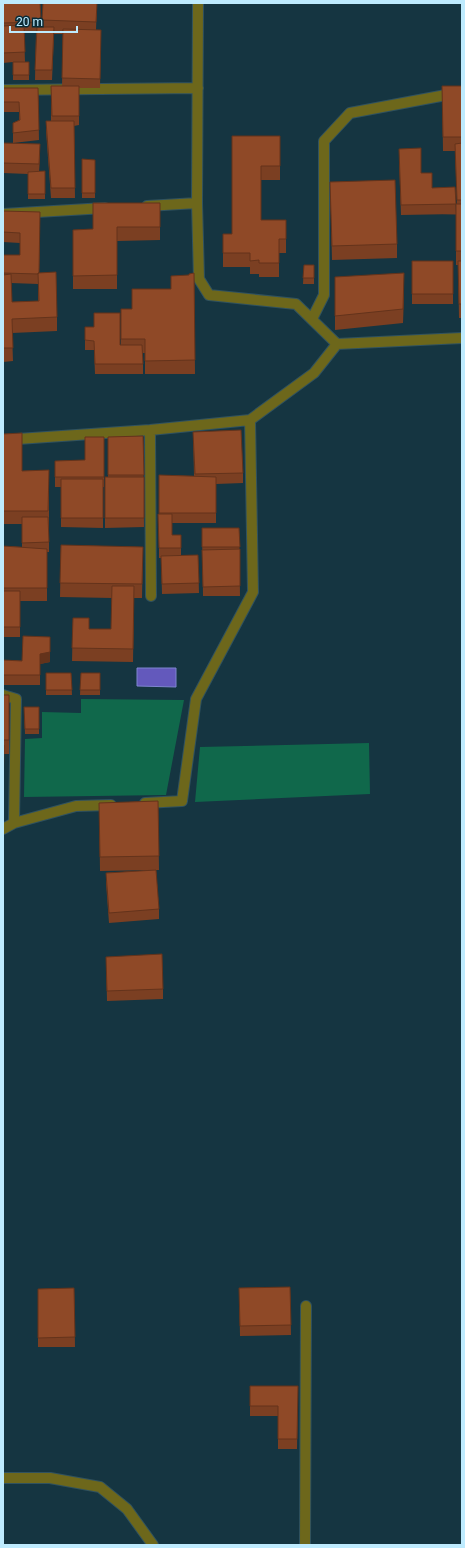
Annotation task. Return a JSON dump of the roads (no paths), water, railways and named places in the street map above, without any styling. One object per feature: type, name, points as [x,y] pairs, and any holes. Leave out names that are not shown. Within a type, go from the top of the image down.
[{"type":"street","points":[[198,3],[197,203],[199,279],[209,295],[296,304],[337,344],[462,338]]},
{"type":"street","points":[[3,90],[198,88]]},
{"type":"street","points":[[312,319],[324,295],[324,140],[350,113],[462,92]]},
{"type":"street","points":[[135,207],[197,203]]},
{"type":"street","points":[[3,214],[112,208]]},
{"type":"street","points":[[3,440],[150,430],[250,420],[314,373],[337,344]]},
{"type":"street","points":[[136,804],[182,802],[196,699],[253,592],[250,420]]},
{"type":"street","points":[[150,430],[151,596]]},
{"type":"street","points":[[3,695],[16,699],[14,823]]},
{"type":"street","points":[[3,829],[14,823],[76,806],[121,804]]},
{"type":"street","points":[[305,1545],[306,1306]]},
{"type":"street","points":[[3,1478],[50,1478],[100,1486],[127,1509],[153,1545]]}]
